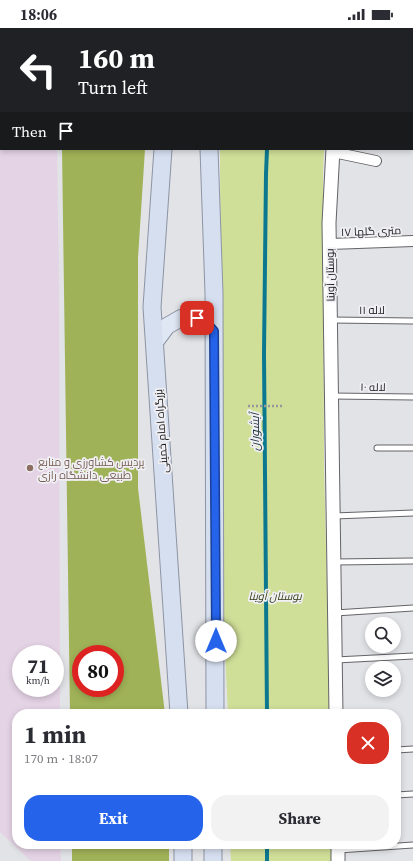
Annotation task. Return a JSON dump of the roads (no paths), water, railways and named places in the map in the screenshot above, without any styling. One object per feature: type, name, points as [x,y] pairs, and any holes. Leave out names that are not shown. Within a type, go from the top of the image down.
[{"type":"highway","name":"بزرگراه امام خمینی","points":[[163,150],[152,307],[179,709]]},
{"type":"highway","points":[[209,150],[214,331],[215,709]]},
{"type":"highway","points":[[183,849],[183,861]]},
{"type":"highway","points":[[212,861],[213,849]]},
{"type":"main road","points":[[155,342],[167,326],[181,318],[197,318],[206,322],[214,331]]},
{"type":"street","points":[[333,151],[376,161]]},
{"type":"street","name":"بوستان آوینا","points":[[333,151],[330,244],[336,709]]},
{"type":"street","name":"۱۷ متری گلها","points":[[330,244],[413,241]]},
{"type":"lane","name":"لاله ۱۱","points":[[331,320],[413,321]]},
{"type":"lane","name":"لاله ۱۰","points":[[332,396],[413,397]]},
{"type":"lane","points":[[377,448],[413,448]]},
{"type":"lane","points":[[333,516],[413,513]]},
{"type":"lane","points":[[334,562],[413,561]]},
{"type":"lane","points":[[335,613],[413,608]]},
{"type":"lane","points":[[335,660],[413,656]]},
{"type":"lane","points":[[401,750],[413,749]]},
{"type":"lane","points":[[401,795],[413,794]]},
{"type":"lane","points":[[401,845],[413,844]]},
{"type":"lane","points":[[338,852],[366,849]]},
{"type":"waterway","name":"آبشوران","points":[[267,150],[264,354],[267,709]]},
{"type":"waterway","name":"آبشوران","points":[[267,849],[267,861]]},
{"type":"place","name":"پردیس کشاورزی و منابع طبیعی دانشگاه رازی","points":[[30,468]]}]
